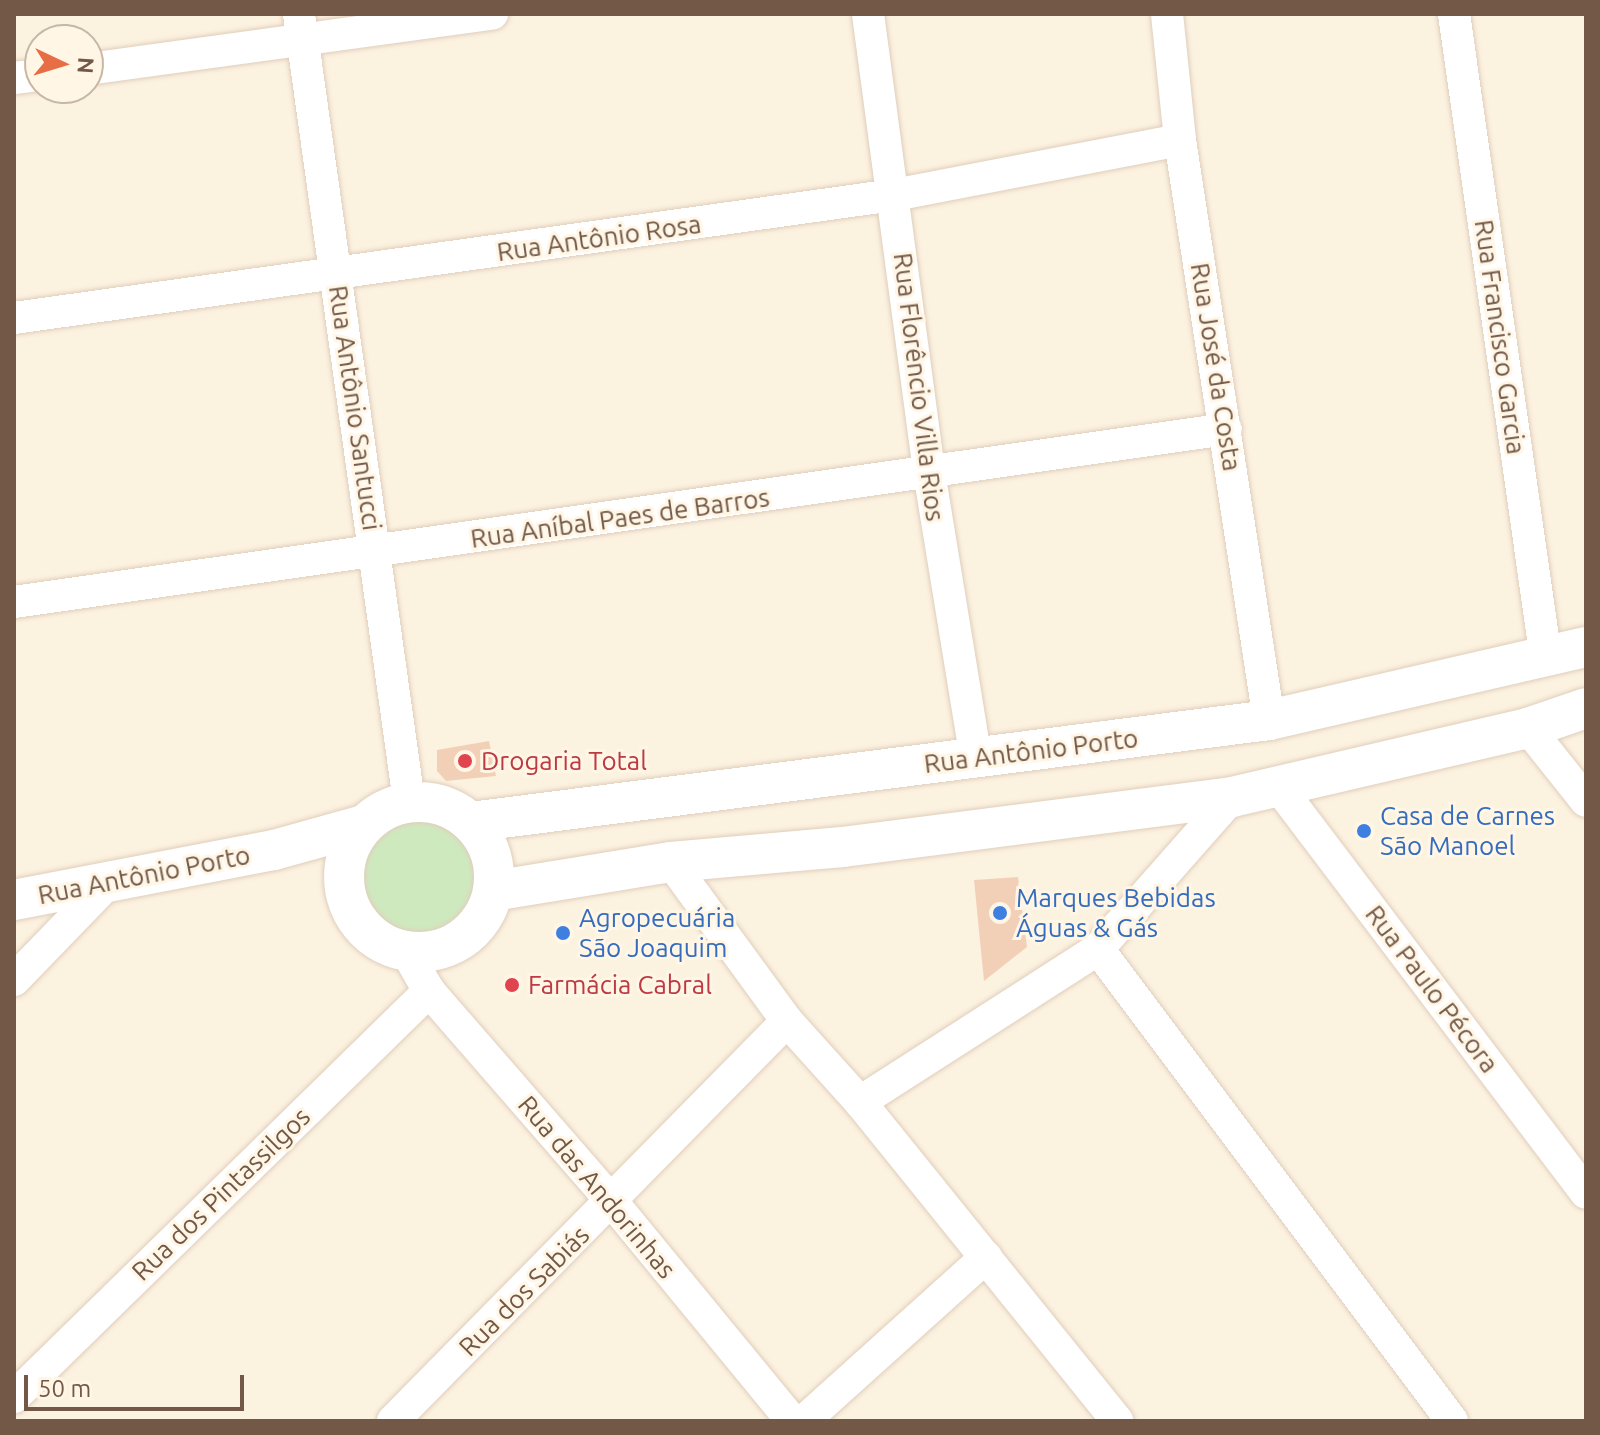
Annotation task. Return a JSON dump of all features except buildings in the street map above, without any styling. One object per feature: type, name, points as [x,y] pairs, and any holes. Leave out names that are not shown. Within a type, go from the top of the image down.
[{"type":"street","points":[[104,66],[301,28],[492,14]]},
{"type":"street","name":"Rua Florêncio Villa Rios","points":[[868,14],[929,472],[976,759]]},
{"type":"street","name":"Rua José da Costa","points":[[1167,14],[1180,140],[1269,720]]},
{"type":"street","name":"Rua Francisco Garcia","points":[[1454,14],[1546,659]]},
{"type":"street","name":"Rua Antônio Santucci","points":[[301,28],[409,802]]},
{"type":"street","name":"Rua Antônio Rosa","points":[[14,318],[336,277],[894,195],[1180,140]]},
{"type":"street","name":"Rua Aníbal Paes de Barros","points":[[14,602],[375,553],[1226,429]]},
{"type":"street","name":"Rua Antônio Porto","points":[[471,822],[1269,720],[1546,659],[1586,647]]},
{"type":"street","points":[[493,891],[671,862],[842,847],[1232,797],[1528,728],[1586,708]]},
{"type":"street","points":[[1528,728],[1586,801]]},
{"type":"street","name":"Rua Paulo Pécora","points":[[1278,786],[1586,1193]]},
{"type":"street","points":[[860,1102],[1098,949],[1232,797]]},
{"type":"street","points":[[409,802],[442,804],[471,822],[490,853],[493,891],[476,926],[461,939],[425,952],[406,951],[373,937],[350,908],[345,890],[346,854],[364,825],[377,813],[409,802]]},
{"type":"street","name":"Rua Antônio Porto","points":[[14,900],[274,850],[364,825]]},
{"type":"street","name":"Rua Antônio Porto","points":[[274,850],[345,890]]},
{"type":"street","points":[[671,862],[787,1021],[860,1102],[1117,1421]]},
{"type":"street","points":[[14,980],[111,880]]},
{"type":"street","points":[[1098,949],[1452,1421]]},
{"type":"street","name":"Rua das Andorinhas","points":[[406,951],[429,991],[613,1203],[792,1421]]},
{"type":"street","name":"Rua dos Pintassilgos","points":[[14,1397],[429,991]]},
{"type":"street","name":"Rua dos Sabiás","points":[[393,1421],[613,1203],[787,1021]]},
{"type":"street","points":[[804,1421],[986,1257]]},
{"type":"green space","points":[[418,814],[442,819],[462,832],[475,852],[480,876],[475,900],[462,920],[442,933],[418,938],[394,933],[374,920],[361,900],[356,876],[361,852],[374,832],[394,819]]},
{"type":"place","name":"Drogaria Total","points":[[465,761]]},
{"type":"place","name":"Casa de Carnes São Manoel","points":[[1364,831]]},
{"type":"place","name":"Marques Bebidas Águas & Gás","points":[[1000,913]]},
{"type":"place","name":"Agropecuária São Joaquim","points":[[563,933]]},
{"type":"place","name":"Farmácia Cabral","points":[[512,985]]}]
